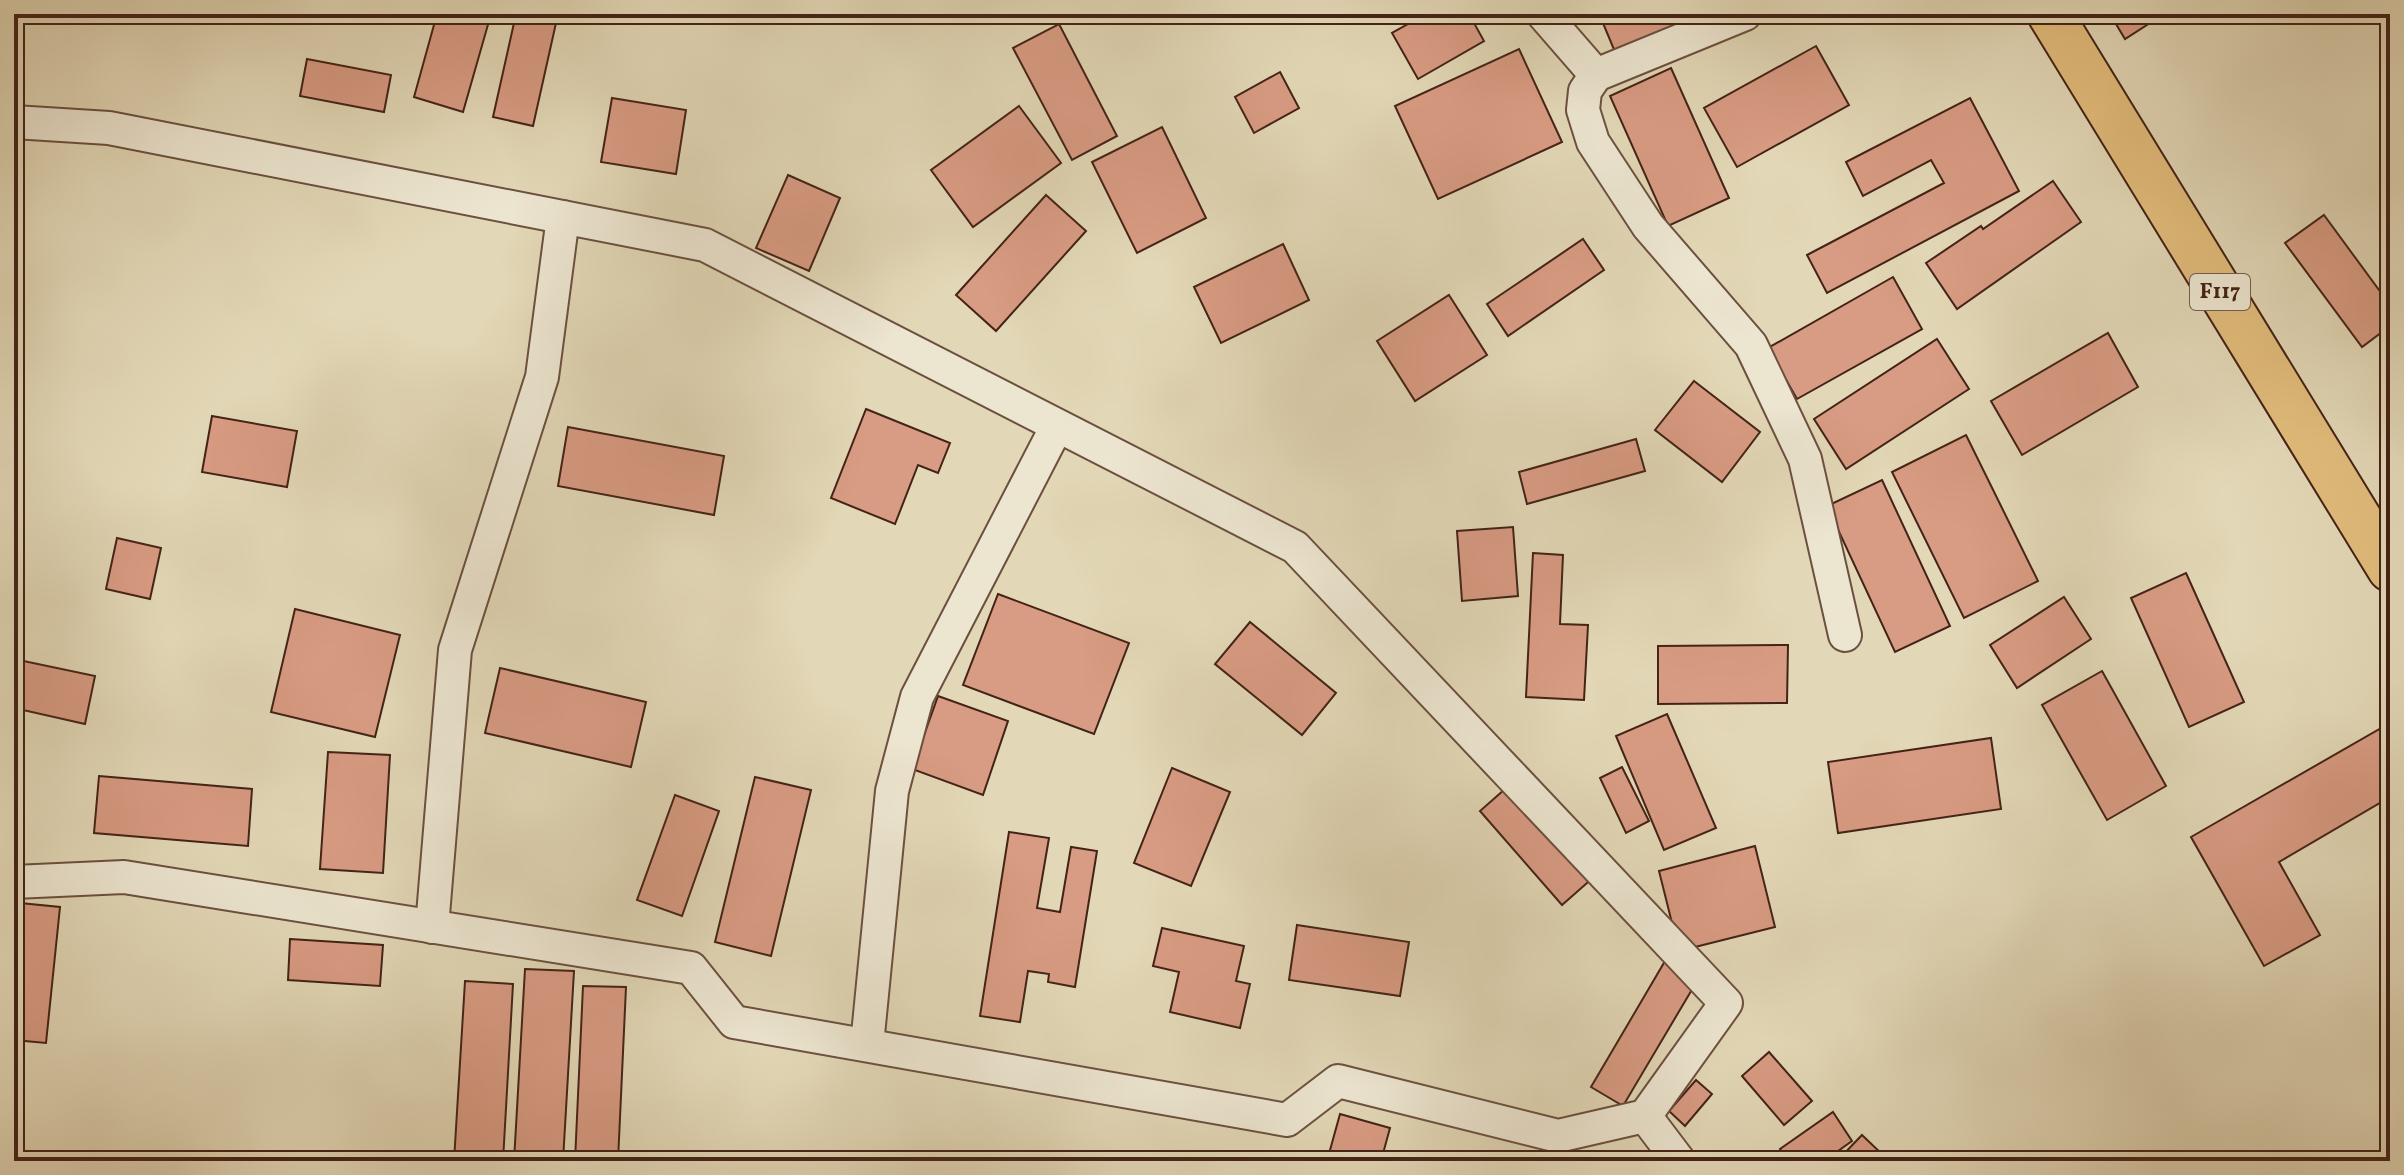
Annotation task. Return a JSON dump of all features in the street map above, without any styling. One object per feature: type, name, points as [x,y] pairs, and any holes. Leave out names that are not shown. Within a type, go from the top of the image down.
[{"type":"main road","name":"F117","points":[[2050,14],[2390,569]]},
{"type":"street","points":[[1543,14],[1596,75]]},
{"type":"street","points":[[1745,14],[1596,75],[1585,91],[1583,110],[1593,142],[1648,226],[1751,345],[1805,459],[1845,635]]},
{"type":"street","points":[[14,122],[109,128],[705,245],[1295,547],[1726,1003],[1645,1116],[1558,1136],[1338,1081],[1287,1120],[734,1022],[691,968],[124,877],[14,882]]},
{"type":"street","points":[[432,927],[455,650],[542,377],[563,217]]},
{"type":"street","points":[[867,1045],[892,791],[917,697],[1057,426]]},
{"type":"street","points":[[1645,1116],[1679,1161]]},
{"type":"building","points":[[437,14],[491,14],[463,112],[414,97]]},
{"type":"building","points":[[516,14],[558,14],[533,126],[493,117]]},
{"type":"building","points":[[1426,14],[1469,14],[1484,41],[1418,79],[1392,33]]},
{"type":"building","points":[[1699,14],[1700,17],[1615,52],[1600,16]]},
{"type":"building","points":[[2110,14],[2164,14],[2125,39]]},
{"type":"building","points":[[1059,24],[1117,136],[1072,160],[1013,48]]},
{"type":"building","points":[[1816,46],[1849,105],[1737,167],[1704,108]]},
{"type":"building","points":[[1519,49],[1562,142],[1438,199],[1395,106]]},
{"type":"building","points":[[307,59],[391,75],[384,112],[300,96]]},
{"type":"building","points":[[1671,68],[1729,198],[1668,226],[1610,96]]},
{"type":"building","points":[[1280,72],[1299,108],[1254,133],[1235,97]]},
{"type":"building","points":[[612,98],[686,110],[676,174],[601,162]]},
{"type":"building","points":[[1970,98],[2019,191],[1827,293],[1807,255],[1944,183],[1931,160],[1863,196],[1846,162]]},
{"type":"building","points":[[1019,106],[1061,163],[973,227],[931,170]]},
{"type":"building","points":[[1162,127],[1206,218],[1137,253],[1092,162]]},
{"type":"building","points":[[788,175],[840,198],[809,271],[756,248]]},
{"type":"building","points":[[2053,181],[2081,222],[1957,309],[1926,263]]},
{"type":"building","points":[[1046,195],[1086,231],[996,331],[956,295]]},
{"type":"building","points":[[2324,215],[2390,305],[2390,326],[2362,347],[2285,243]]},
{"type":"building","points":[[1583,239],[1604,270],[1508,336],[1487,304]]},
{"type":"building","points":[[1283,244],[1309,300],[1221,343],[1194,287]]},
{"type":"building","points":[[1893,277],[1922,329],[1797,399],[1768,348]]},
{"type":"building","points":[[1449,295],[1487,355],[1415,401],[1377,341]]},
{"type":"building","points":[[2108,333],[2138,387],[2022,455],[1991,401]]},
{"type":"building","points":[[1937,339],[1969,389],[1846,469],[1814,419]]},
{"type":"building","points":[[1694,381],[1760,432],[1722,482],[1655,430]]},
{"type":"building","points":[[2390,396],[2390,421],[2382,418]]},
{"type":"building","points":[[866,409],[950,443],[938,473],[918,465],[895,524],[831,498]]},
{"type":"building","points":[[212,416],[297,431],[287,487],[202,472]]},
{"type":"building","points":[[568,427],[724,456],[714,515],[558,486]]},
{"type":"building","points":[[1966,435],[2038,581],[1964,618],[1892,472]]},
{"type":"building","points":[[1636,439],[1645,471],[1527,504],[1519,472]]},
{"type":"building","points":[[1882,480],[1950,626],[1895,652],[1827,506]]},
{"type":"building","points":[[1513,527],[1518,596],[1462,601],[1457,531]]},
{"type":"building","points":[[117,538],[161,548],[150,599],[106,589]]},
{"type":"building","points":[[1533,553],[1563,555],[1560,624],[1588,625],[1584,700],[1526,697]]},
{"type":"building","points":[[2186,573],[2244,702],[2189,727],[2131,598]]},
{"type":"building","points":[[998,594],[1129,643],[1094,734],[963,685]]},
{"type":"building","points":[[2064,597],[2091,639],[2017,688],[1990,645]]},
{"type":"building","points":[[295,609],[400,635],[375,737],[271,712]]},
{"type":"building","points":[[1250,622],[1336,693],[1302,735],[1215,664]]},
{"type":"building","points":[[1788,645],[1787,703],[1658,704],[1658,646]]},
{"type":"building","points":[[14,659],[95,676],[85,724],[14,708]]},
{"type":"building","points":[[500,668],[646,702],[631,767],[485,733]]},
{"type":"building","points":[[2102,671],[2166,786],[2107,820],[2042,705]]},
{"type":"building","points":[[938,696],[1008,721],[983,795],[912,769]]},
{"type":"building","points":[[1667,714],[1716,828],[1664,850],[1616,736]]},
{"type":"building","points":[[2390,723],[2390,822],[2380,803],[2279,862],[2320,935],[2264,966],[2191,837]]},
{"type":"building","points":[[1991,738],[2001,809],[1838,833],[1828,762]]},
{"type":"building","points":[[328,752],[390,755],[383,873],[320,869]]},
{"type":"building","points":[[1622,767],[1649,821],[1626,833],[1600,778]]},
{"type":"building","points":[[1172,768],[1230,792],[1191,886],[1134,863]]},
{"type":"building","points":[[99,776],[252,789],[248,846],[94,833]]},
{"type":"building","points":[[755,777],[811,790],[771,956],[715,942]]},
{"type":"building","points":[[1513,782],[1595,876],[1562,905],[1480,811]]},
{"type":"building","points":[[675,795],[719,811],[682,916],[637,900]]},
{"type":"building","points":[[1009,832],[1049,838],[1037,908],[1060,912],[1071,847],[1097,851],[1075,987],[1048,982],[1049,974],[1028,971],[1020,1022],[980,1016]]},
{"type":"building","points":[[1755,846],[1775,927],[1679,951],[1659,871]]},
{"type":"building","points":[[20,903],[60,907],[46,1043],[14,1040],[14,966]]},
{"type":"building","points":[[1297,925],[1409,942],[1400,996],[1289,980]]},
{"type":"building","points":[[1162,928],[1244,946],[1236,981],[1250,984],[1240,1028],[1170,1012],[1179,972],[1153,966]]},
{"type":"building","points":[[290,939],[383,945],[380,986],[288,980]]},
{"type":"building","points":[[1668,956],[1700,976],[1623,1106],[1591,1087]]},
{"type":"building","points":[[525,969],[574,971],[563,1161],[514,1161]]},
{"type":"building","points":[[465,981],[513,984],[503,1161],[454,1161]]},
{"type":"building","points":[[583,986],[626,987],[618,1161],[575,1161]]},
{"type":"building","points":[[1769,1052],[1812,1101],[1784,1125],[1742,1076]]},
{"type":"building","points":[[1696,1080],[1712,1094],[1685,1126],[1669,1111]]},
{"type":"building","points":[[1833,1112],[1852,1141],[1824,1161],[1788,1161],[1780,1149]]},
{"type":"building","points":[[1340,1114],[1390,1128],[1381,1161],[1327,1161]]},
{"type":"building","points":[[1862,1135],[1885,1157],[1881,1161],[1837,1161]]}]
